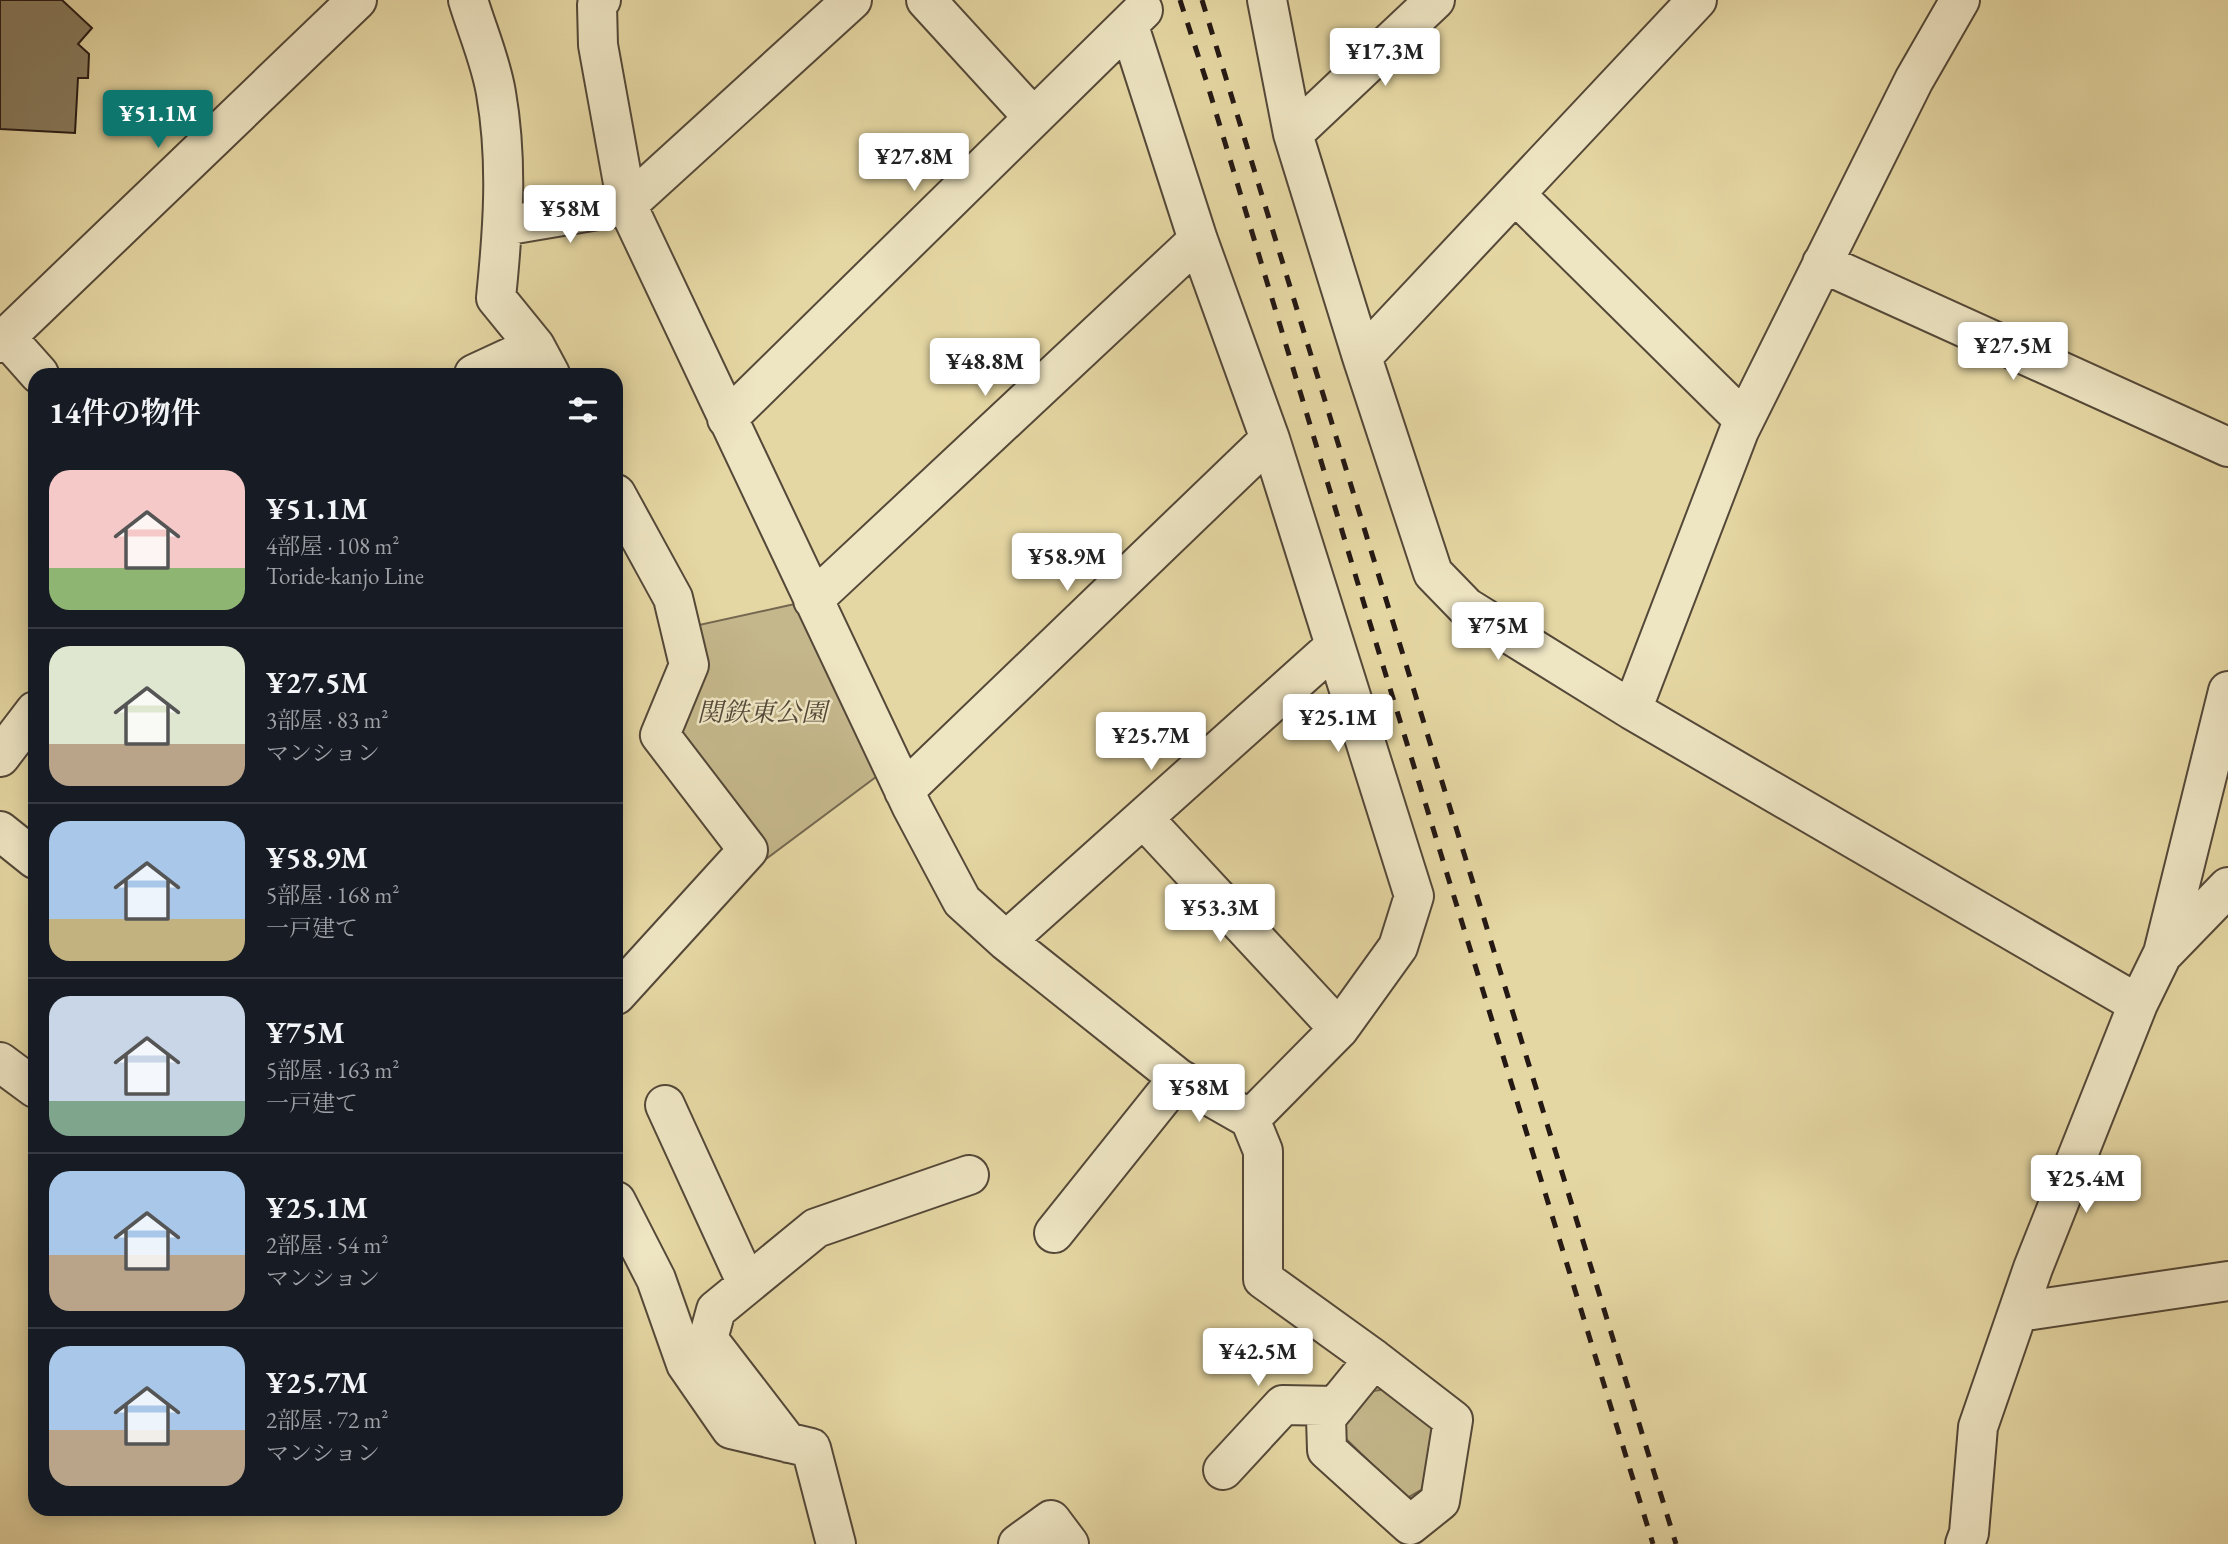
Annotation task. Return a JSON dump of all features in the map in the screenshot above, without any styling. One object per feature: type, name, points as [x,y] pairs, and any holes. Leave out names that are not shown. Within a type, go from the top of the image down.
[{"type":"street","points":[[33,368],[3,340],[357,0]]},
{"type":"street","points":[[468,0],[496,91],[504,156],[503,226],[496,298],[542,360],[503,368]]},
{"type":"street","points":[[600,0],[597,5],[598,45],[627,205],[904,791],[962,901],[1006,941],[1178,1078],[1250,1119],[1263,1151],[1263,1279],[1374,1359],[1452,1420],[1440,1501],[1410,1525],[1327,1450],[1326,1418],[1374,1359]]},
{"type":"street","points":[[503,226],[627,205],[852,0]]},
{"type":"street","points":[[926,0],[1033,117]]},
{"type":"street","points":[[1267,0],[1293,134],[1433,573],[1466,607],[1632,710],[2138,1004]]},
{"type":"street","points":[[1293,134],[1435,0]]},
{"type":"street","points":[[1362,357],[1697,0]]},
{"type":"street","points":[[1632,710],[1744,420],[1914,80],[1960,0]]},
{"type":"street","points":[[727,419],[1137,17],[1198,240],[1270,439],[1414,896],[1398,947],[1339,1029],[1250,1119]]},
{"type":"street","points":[[1515,194],[1744,420]]},
{"type":"street","points":[[813,600],[1198,240]]},
{"type":"street","points":[[1822,263],[2228,447]]},
{"type":"street","points":[[904,791],[1270,439]]},
{"type":"street","points":[[623,507],[673,598],[689,665],[660,735],[748,850],[623,987]]},
{"type":"street","points":[[1006,941],[1335,646]]},
{"type":"street","points":[[1965,1544],[1969,1533],[1978,1427],[2038,1255],[2138,1004],[2162,955],[2228,691]]},
{"type":"street","points":[[0,757],[28,720]]},
{"type":"street","points":[[1144,819],[1339,1029]]},
{"type":"street","points":[[0,831],[28,853]]},
{"type":"street","points":[[2162,955],[2228,887]]},
{"type":"street","points":[[0,1062],[28,1083]]},
{"type":"street","points":[[1054,1234],[1178,1078]]},
{"type":"street","points":[[665,1105],[747,1284]]},
{"type":"street","points":[[788,1443],[708,1339],[716,1310],[816,1228],[970,1175]]},
{"type":"street","points":[[623,1214],[656,1279],[686,1364],[731,1429],[811,1448],[836,1544]]},
{"type":"street","points":[[2018,1312],[2228,1281]]},
{"type":"street","points":[[1223,1469],[1283,1405],[1336,1406]]},
{"type":"street","points":[[1018,1544],[1051,1520],[1069,1544]]},
{"type":"green space","name":"関鉄東公園","points":[[813,600],[892,765],[738,880],[662,722],[676,630]]},
{"type":"green space","points":[[1387,1389],[1435,1426],[1426,1487],[1407,1498],[1344,1437],[1344,1425],[1366,1392]]},
{"type":"building","points":[[0,0],[62,0],[92,28],[78,44],[89,54],[88,78],[78,78],[75,133],[0,129]]},
{"type":"railway","points":[[1180,0],[1653,1544]]},
{"type":"railway","points":[[1202,0],[1676,1544]]}]
